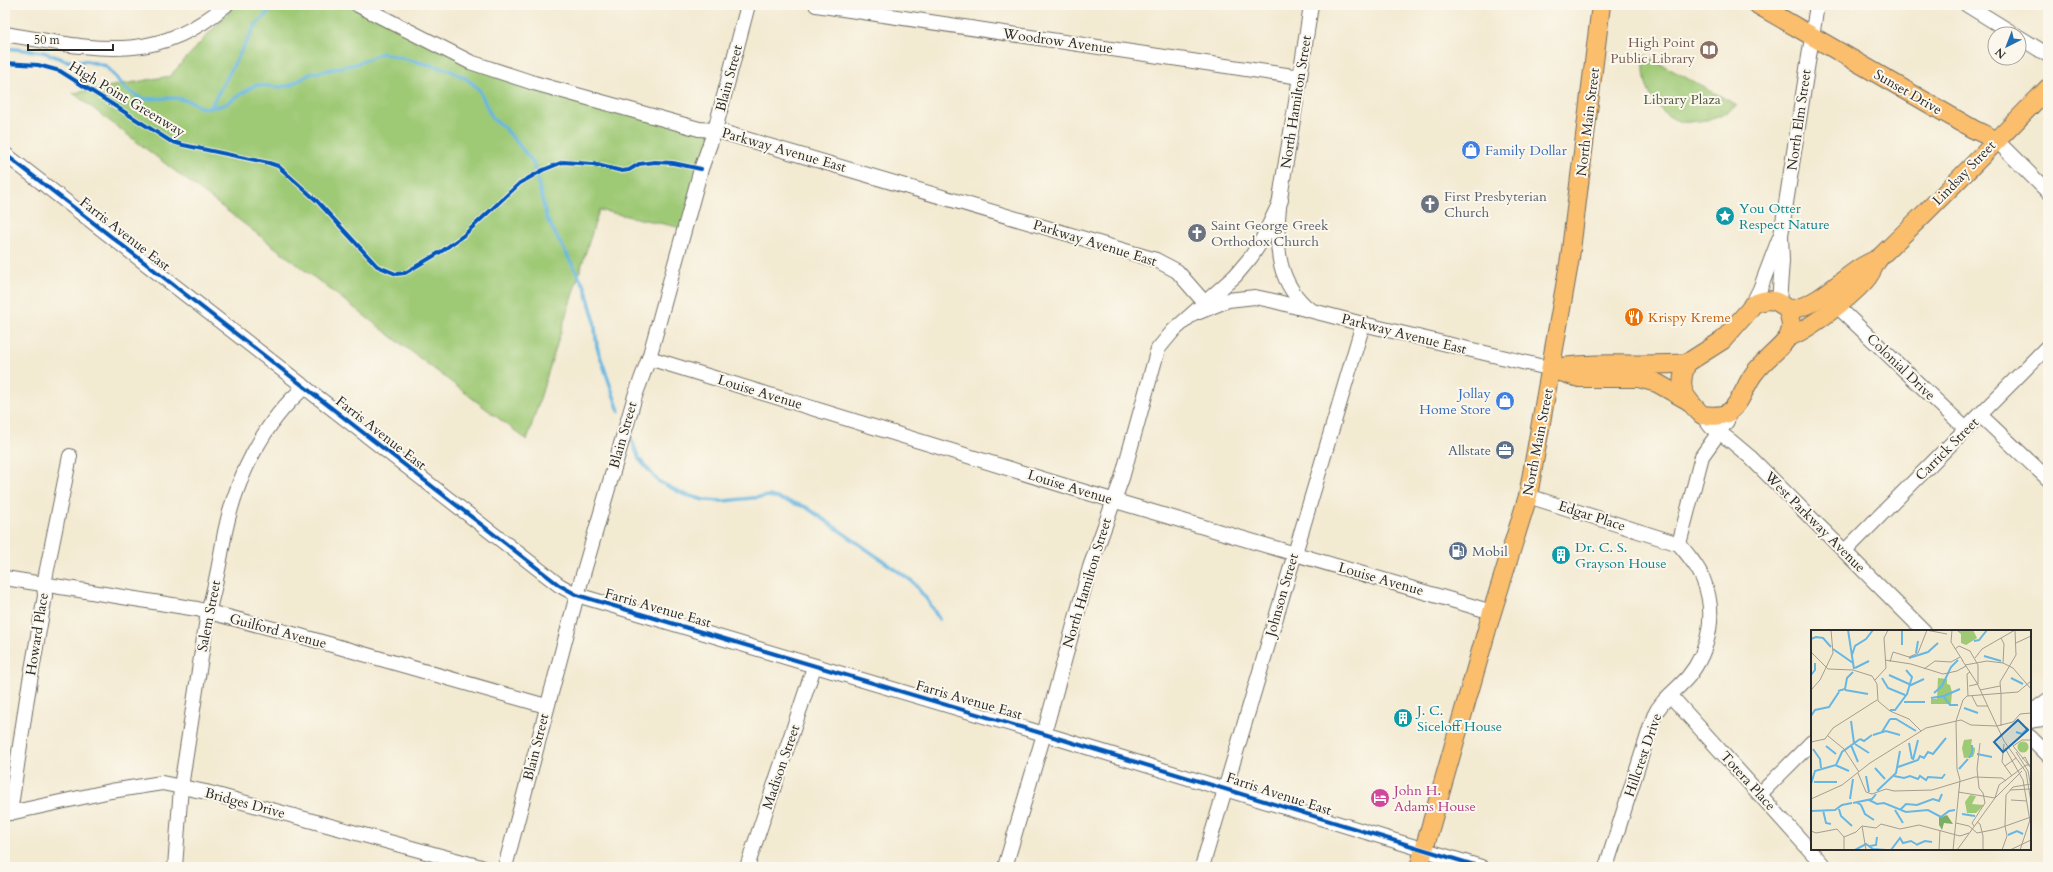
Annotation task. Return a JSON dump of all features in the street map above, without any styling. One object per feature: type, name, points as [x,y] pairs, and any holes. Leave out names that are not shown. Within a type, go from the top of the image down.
[{"type":"main road","name":"North Main Street","points":[[1419,867],[1492,612],[1528,496],[1552,369],[1575,223],[1601,5]]},
{"type":"main road","name":"Sunset Drive","points":[[1758,5],[1973,129],[1996,140]]},
{"type":"main road","name":"Lindsay Street","points":[[1789,337],[1800,333],[1836,306],[1868,277],[1879,258],[1912,227],[2048,88]]},
{"type":"main road","name":"Lindsay Street","points":[[1751,307],[1763,300],[1775,300],[1783,305],[1796,309],[1808,305],[1860,267],[1879,258]]},
{"type":"main road","points":[[1552,369],[1580,378],[1639,378],[1657,383],[1687,400],[1702,415],[1712,416],[1728,413],[1744,393],[1755,372],[1789,337],[1792,328],[1783,305]]},
{"type":"main road","points":[[1552,369],[1580,364],[1660,366],[1687,363],[1723,340],[1751,307]]},
{"type":"main road","points":[[1687,363],[1681,381],[1682,389],[1687,400]]},
{"type":"street","points":[[5,34],[105,49],[133,48],[160,44],[190,32],[212,17],[226,5]]},
{"type":"street","name":"Parkway Avenue East","points":[[358,5],[470,62],[549,87],[699,129],[715,130],[1156,260],[1177,270],[1204,302]]},
{"type":"street","name":"Blain Street","points":[[505,867],[546,706],[577,595],[635,396],[649,358],[701,169],[715,130],[748,5]]},
{"type":"street","name":"Woodrow Avenue","points":[[816,5],[1300,77]]},
{"type":"street","name":"North Hamilton Street","points":[[1311,5],[1280,200],[1278,239],[1281,264],[1286,281],[1292,293],[1311,311]]},
{"type":"street","name":"North Elm Street","points":[[1781,235],[1817,5]]},
{"type":"street","points":[[1968,5],[2001,26]]},
{"type":"street","points":[[2027,42],[2048,55]]},
{"type":"street","name":"Sunset Drive","points":[[1996,140],[2048,192]]},
{"type":"street","name":"Farris Avenue East","points":[[5,154],[559,585],[577,595],[814,667],[1044,734],[1341,826],[1425,849],[1481,867]]},
{"type":"street","name":"North Hamilton Street","points":[[1005,867],[1044,734],[1090,567],[1112,500],[1122,478],[1158,349],[1164,339],[1235,276],[1251,257],[1262,240],[1280,200]]},
{"type":"street","points":[[1781,235],[1783,305]]},
{"type":"street","points":[[1751,307],[1781,235]]},
{"type":"street","name":"Parkway Avenue East","points":[[1188,317],[1228,300],[1255,297],[1552,369]]},
{"type":"street","name":"Colonial Drive","points":[[1836,306],[1966,429]]},
{"type":"street","name":"Johnson Street","points":[[1202,867],[1363,324]]},
{"type":"street","name":"Carrick Street","points":[[1845,551],[2048,346]]},
{"type":"street","name":"Louise Avenue","points":[[649,358],[1112,500],[1492,612]]},
{"type":"street","name":"Salem Street","points":[[175,867],[181,786],[208,612],[214,591],[226,530],[241,481],[268,428],[295,395],[305,387]]},
{"type":"street","points":[[1679,544],[1702,456],[1727,421],[1728,413]]},
{"type":"street","name":"West Parkway Avenue","points":[[1702,415],[1711,427],[1731,441],[1750,458],[1845,551],[1922,630]]},
{"type":"street","points":[[1980,415],[2048,478]]},
{"type":"street","name":"Howard Place","points":[[7,813],[45,596],[44,584],[70,456]]},
{"type":"street","name":"Edgar Place","points":[[1528,496],[1679,544]]},
{"type":"street","name":"Hillcrest Drive","points":[[1606,867],[1654,716],[1670,695],[1688,677],[1699,661],[1707,643],[1711,621],[1710,601],[1696,565],[1679,544]]},
{"type":"street","name":"Guilford Avenue","points":[[5,578],[208,612],[305,637],[546,706]]},
{"type":"street","name":"Madison Street","points":[[747,867],[814,667]]},
{"type":"street","name":"Totera Place","points":[[1670,695],[1826,867]]},
{"type":"street","points":[[2031,712],[2048,700]]},
{"type":"street","points":[[2031,721],[2048,718]]},
{"type":"street","points":[[2031,738],[2048,755]]},
{"type":"street","points":[[1760,794],[1811,743]]},
{"type":"street","name":"Bridges Drive","points":[[7,813],[162,783],[181,786],[481,867]]},
{"type":"green space","points":[[235,5],[358,5],[470,62],[715,130],[687,229],[599,210],[527,440],[73,93],[170,76]]},
{"type":"green space","name":"Library Plaza","points":[[1645,55],[1737,105],[1723,115],[1710,119],[1682,122],[1672,118],[1663,112],[1651,96],[1645,76]]},
{"type":"waterway","points":[[210,108],[255,26],[275,5]]},
{"type":"waterway","points":[[5,48],[43,52],[67,61],[87,61],[106,66],[126,89],[142,99],[176,98],[192,102],[200,107],[210,108],[224,105],[255,85],[280,87],[291,85],[310,74],[356,64],[382,53],[449,70],[467,79],[479,89],[492,118],[504,127],[533,162],[547,219],[585,287],[594,319],[597,347],[619,411]]},
{"type":"waterway","points":[[631,438],[639,459],[658,481],[683,494],[704,500],[724,501],[770,496],[806,507],[912,581],[928,601],[939,619]]},
{"type":"cycle path","name":"High Point Greenway","points":[[5,63],[38,65],[60,71],[170,141],[278,166],[317,201],[377,266],[396,274],[405,273],[442,251],[464,235],[520,183],[543,170],[563,162],[593,164],[622,171],[629,170],[639,164],[655,162],[673,163],[701,169]]},
{"type":"cycle path","points":[[5,154],[559,585],[577,595],[1044,734],[1481,867]]},
{"type":"place","name":"High Point Public Library","points":[[1709,50]]},
{"type":"place","name":"Family Dollar","points":[[1471,150]]},
{"type":"place","name":"First Presbyterian Church","points":[[1430,204]]},
{"type":"place","name":"You Otter Respect Nature","points":[[1725,216]]},
{"type":"place","name":"Saint George Greek Orthodox Church","points":[[1197,233]]},
{"type":"place","name":"Krispy Kreme","points":[[1634,317]]},
{"type":"place","name":"Jollay Home Store","points":[[1505,401]]},
{"type":"place","name":"Allstate","points":[[1505,450]]},
{"type":"place","name":"Mobil","points":[[1458,551]]},
{"type":"place","name":"Dr. C. S. Grayson House","points":[[1561,555]]},
{"type":"place","name":"J. C. Siceloff House","points":[[1403,718]]},
{"type":"place","name":"John H. Adams House","points":[[1380,798]]}]
